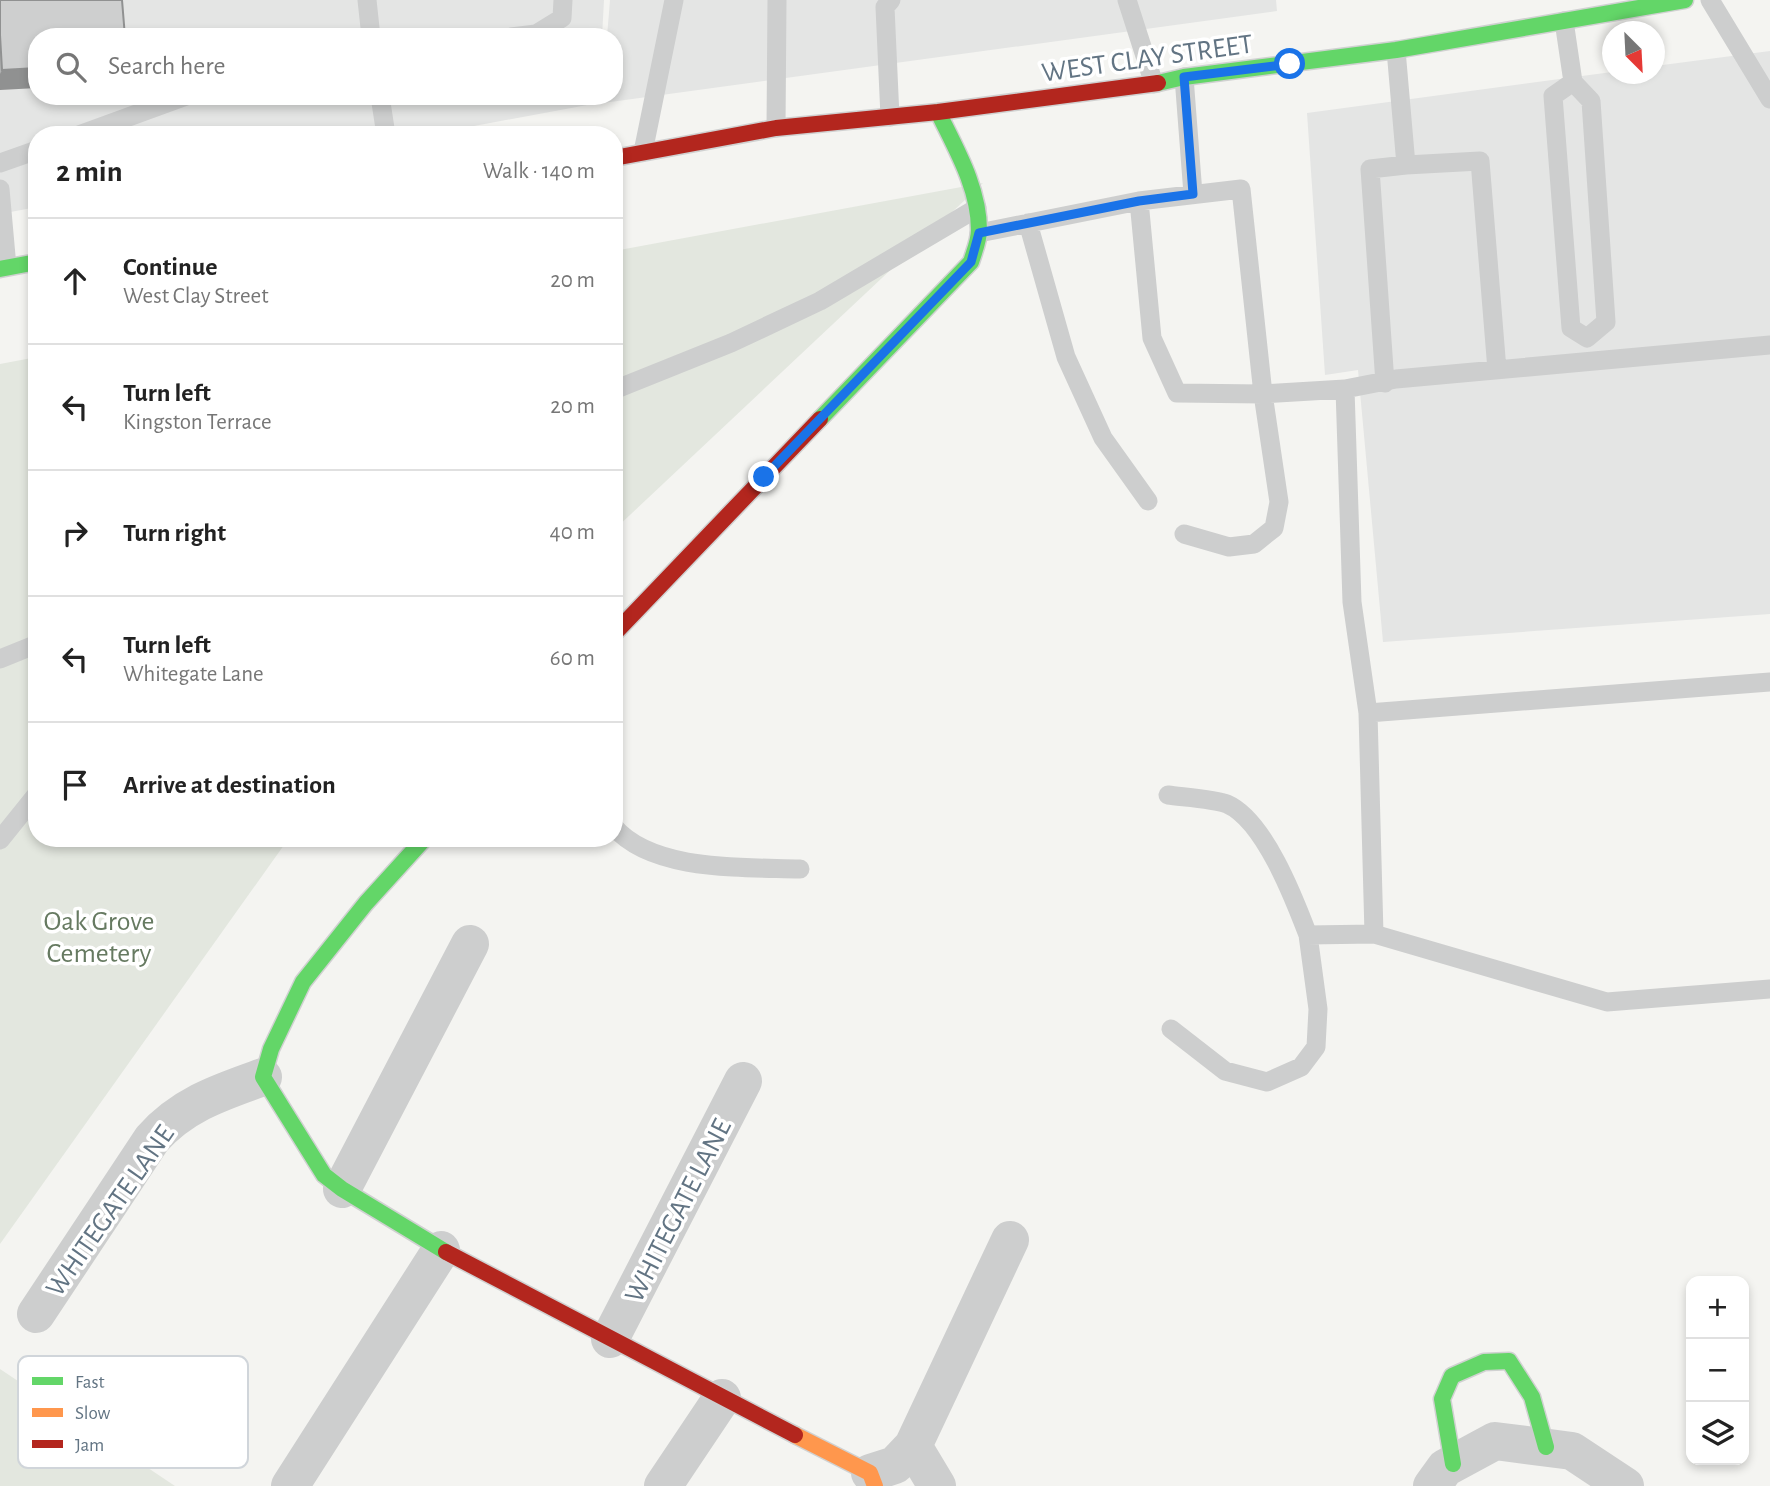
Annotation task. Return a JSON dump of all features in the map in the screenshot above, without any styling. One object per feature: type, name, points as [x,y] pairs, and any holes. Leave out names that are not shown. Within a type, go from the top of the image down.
[{"type":"street","name":"WEST CLAY STREET","points":[[623,156],[776,128],[938,112],[1396,50],[1685,0]]},
{"type":"street","points":[[623,625],[971,262],[979,233],[977,208],[962,163],[938,112]]},
{"type":"street","points":[[4,268],[28,264]]},
{"type":"street","points":[[417,847],[366,903],[303,982],[271,1049],[263,1077],[324,1175],[342,1189],[440,1250],[872,1480],[895,1465],[912,1446],[1010,1240]]},
{"type":"street","points":[[342,1189],[470,944]]},
{"type":"street","name":"WHITEGATE LANE","points":[[36,1314],[152,1139],[167,1122],[205,1098],[263,1077]]},
{"type":"street","name":"WHITEGATE LANE","points":[[610,1339],[743,1081]]},
{"type":"street","points":[[290,1486],[440,1250]]},
{"type":"street","points":[[1442,1475],[1442,1399],[1452,1376],[1484,1362],[1509,1361],[1532,1397],[1546,1447]]},
{"type":"street","points":[[663,1486],[722,1398]]},
{"type":"street","points":[[1442,1475],[1495,1441],[1572,1451],[1625,1486]]},
{"type":"street","points":[[912,1446],[937,1486]]},
{"type":"lane","points":[[367,0],[370,28]]},
{"type":"lane","points":[[545,28],[562,18],[563,0]]},
{"type":"lane","points":[[643,152],[674,0]]},
{"type":"lane","points":[[776,128],[777,0]]},
{"type":"lane","points":[[890,117],[885,7],[891,0]]},
{"type":"lane","points":[[1127,0],[1154,84]]},
{"type":"lane","points":[[1710,0],[1770,99]]},
{"type":"lane","points":[[1564,21],[1573,82],[1591,102],[1606,322],[1587,338]]},
{"type":"lane","points":[[1396,50],[1406,165]]},
{"type":"lane","points":[[1184,77],[1193,194]]},
{"type":"lane","points":[[1573,82],[1553,96],[1571,328],[1587,338]]},
{"type":"lane","points":[[104,126],[161,105]]},
{"type":"lane","points":[[381,105],[385,126]]},
{"type":"lane","points":[[0,163],[28,153]]},
{"type":"lane","points":[[1385,383],[1370,169],[1480,161],[1497,370]]},
{"type":"lane","points":[[0,189],[4,268]]},
{"type":"lane","points":[[979,233],[1139,201],[1241,189],[1263,394],[1279,502],[1274,528],[1254,544],[1229,547],[1184,534]]},
{"type":"lane","points":[[1139,201],[1152,338],[1177,393],[1263,394],[1345,388],[1396,379],[1770,345]]},
{"type":"lane","points":[[623,386],[731,343],[820,301],[977,208]]},
{"type":"lane","points":[[1028,223],[1066,358],[1103,438],[1148,501]]},
{"type":"lane","points":[[1587,338],[1588,362]]},
{"type":"lane","points":[[1345,388],[1352,602],[1368,713],[1374,934]]},
{"type":"lane","points":[[0,659],[28,648]]},
{"type":"lane","points":[[1368,713],[1770,682]]},
{"type":"lane","points":[[1168,795],[1226,804],[1252,824],[1292,892],[1308,934],[1318,1009],[1316,1048],[1301,1067],[1267,1082],[1225,1071],[1171,1029]]},
{"type":"lane","points":[[0,840],[28,805]]},
{"type":"lane","points":[[623,834],[640,848],[668,858],[718,865],[800,869]]},
{"type":"lane","points":[[1308,934],[1374,934],[1607,1002],[1770,989]]},
{"type":"shaded area","points":[[0,0],[604,0],[602,28],[28,28],[28,105],[587,105],[474,126],[28,126],[28,209],[0,214]]},
{"type":"shaded area","points":[[610,0],[1276,0],[1277,11],[623,100],[623,28],[608,28]]},
{"type":"shaded area","points":[[1770,51],[1770,614],[1383,642],[1358,370],[1325,375],[1307,113],[1602,73],[1602,84],[1665,84],[1665,65]]},
{"type":"green space","points":[[983,183],[623,522],[623,249]]},
{"type":"green space","name":"Oak Grove Cemetery","points":[[28,359],[28,847],[283,847],[0,1244],[0,364]]},
{"type":"green space","points":[[0,1369],[18,1381],[18,1468],[148,1468],[175,1486],[0,1486]]},
{"type":"building","points":[[0,0],[122,0],[124,28],[28,28],[28,69],[2,70]]},
{"type":"traffic: fast","points":[[1158,83],[1184,77],[1396,50],[1685,0]]},
{"type":"traffic: fast","points":[[820,419],[971,262],[979,234],[975,199],[965,169],[938,112]]},
{"type":"traffic: fast","points":[[0,269],[28,264]]},
{"type":"traffic: fast","points":[[417,847],[366,903],[303,982],[271,1049],[263,1077],[324,1175],[342,1189],[446,1252]]},
{"type":"traffic: fast","points":[[1453,1464],[1442,1399],[1452,1376],[1484,1362],[1509,1361],[1532,1397],[1546,1447]]},
{"type":"traffic: slow","points":[[795,1435],[870,1473],[875,1486]]},
{"type":"traffic: jam","points":[[623,156],[776,128],[938,112],[1158,83]]},
{"type":"traffic: jam","points":[[623,625],[820,419]]},
{"type":"traffic: jam","points":[[446,1252],[795,1435]]},
{"type":"route","points":[[764,477],[971,262],[979,233],[1139,201],[1193,194],[1184,77],[1290,64]]}]
